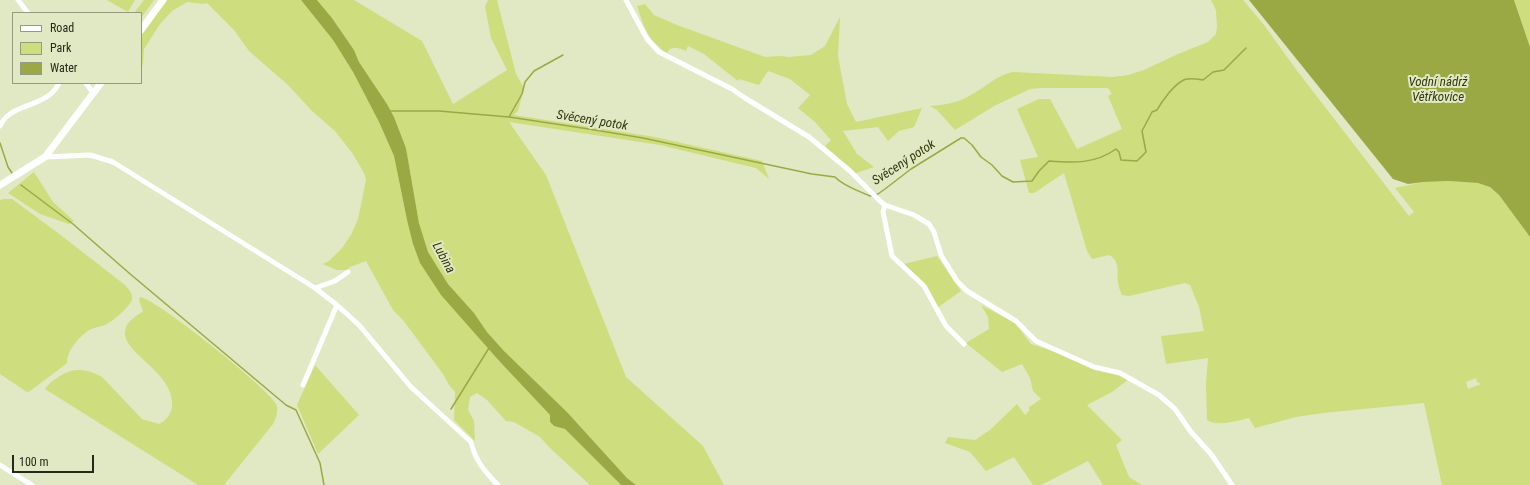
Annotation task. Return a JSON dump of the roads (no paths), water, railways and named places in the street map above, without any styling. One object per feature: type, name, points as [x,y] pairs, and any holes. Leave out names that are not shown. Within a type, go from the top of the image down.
[{"type":"street","points":[[18,0],[27,12]]},
{"type":"street","points":[[142,29],[163,0]]},
{"type":"street","points":[[626,0],[647,39],[659,52],[732,89],[809,137],[850,171],[885,205],[914,215],[929,224],[934,232],[941,255],[957,281],[967,291],[1016,322],[1036,341],[1094,367],[1120,373],[1159,395],[1175,409],[1191,432],[1211,454],[1232,485]]},
{"type":"street","points":[[0,126],[7,115],[45,99],[56,90],[59,84]]},
{"type":"street","points":[[87,84],[93,93]]},
{"type":"street","points":[[0,185],[45,157],[100,84]]},
{"type":"street","points":[[45,157],[90,155],[113,162],[315,288],[359,325],[411,386],[471,442],[474,453],[480,465],[498,485]]},
{"type":"street","points":[[885,205],[883,212],[892,256],[924,286],[946,326],[964,344]]},
{"type":"street","points":[[315,288],[335,281],[348,272]]},
{"type":"street","points":[[303,384],[337,305]]},
{"type":"street","points":[[0,465],[32,485]]},
{"type":"water","points":[[301,0],[317,0],[332,18],[354,50],[359,62],[394,117],[406,148],[419,223],[428,252],[448,284],[474,313],[487,332],[504,351],[567,412],[627,478],[636,485],[621,485],[565,429],[554,426],[550,422],[550,415],[501,363],[441,295],[420,263],[413,244],[394,156],[379,122],[353,72],[333,40]]},
{"type":"water","name":"Vodní nádrž Větřkovice","points":[[1249,0],[1514,0],[1530,47],[1530,237],[1499,195],[1490,187],[1478,183],[1449,181],[1408,184],[1393,179]]},
{"type":"waterway","name":"Svěcený potok","points":[[390,111],[439,111],[509,117],[643,138],[812,174],[835,177],[847,186],[870,196],[878,194],[911,169],[961,138],[964,138],[972,145],[981,157],[992,165],[1002,176],[1013,182],[1032,181],[1049,161],[1076,162],[1092,160],[1108,154],[1116,149],[1119,152],[1121,160],[1137,161],[1146,152],[1142,131],[1152,112],[1157,110],[1171,90],[1184,80],[1203,80],[1213,72],[1224,70],[1246,48]]},
{"type":"waterway","points":[[509,117],[522,94],[525,82],[534,71],[563,55]]},
{"type":"waterway","points":[[0,143],[8,167],[12,173]]},
{"type":"waterway","points":[[21,185],[73,224],[286,405],[296,410],[320,463],[324,485]]},
{"type":"waterway","points":[[451,409],[489,348]]},
{"type":"water label","name":"Lubina","points":[[443,258]]}]
